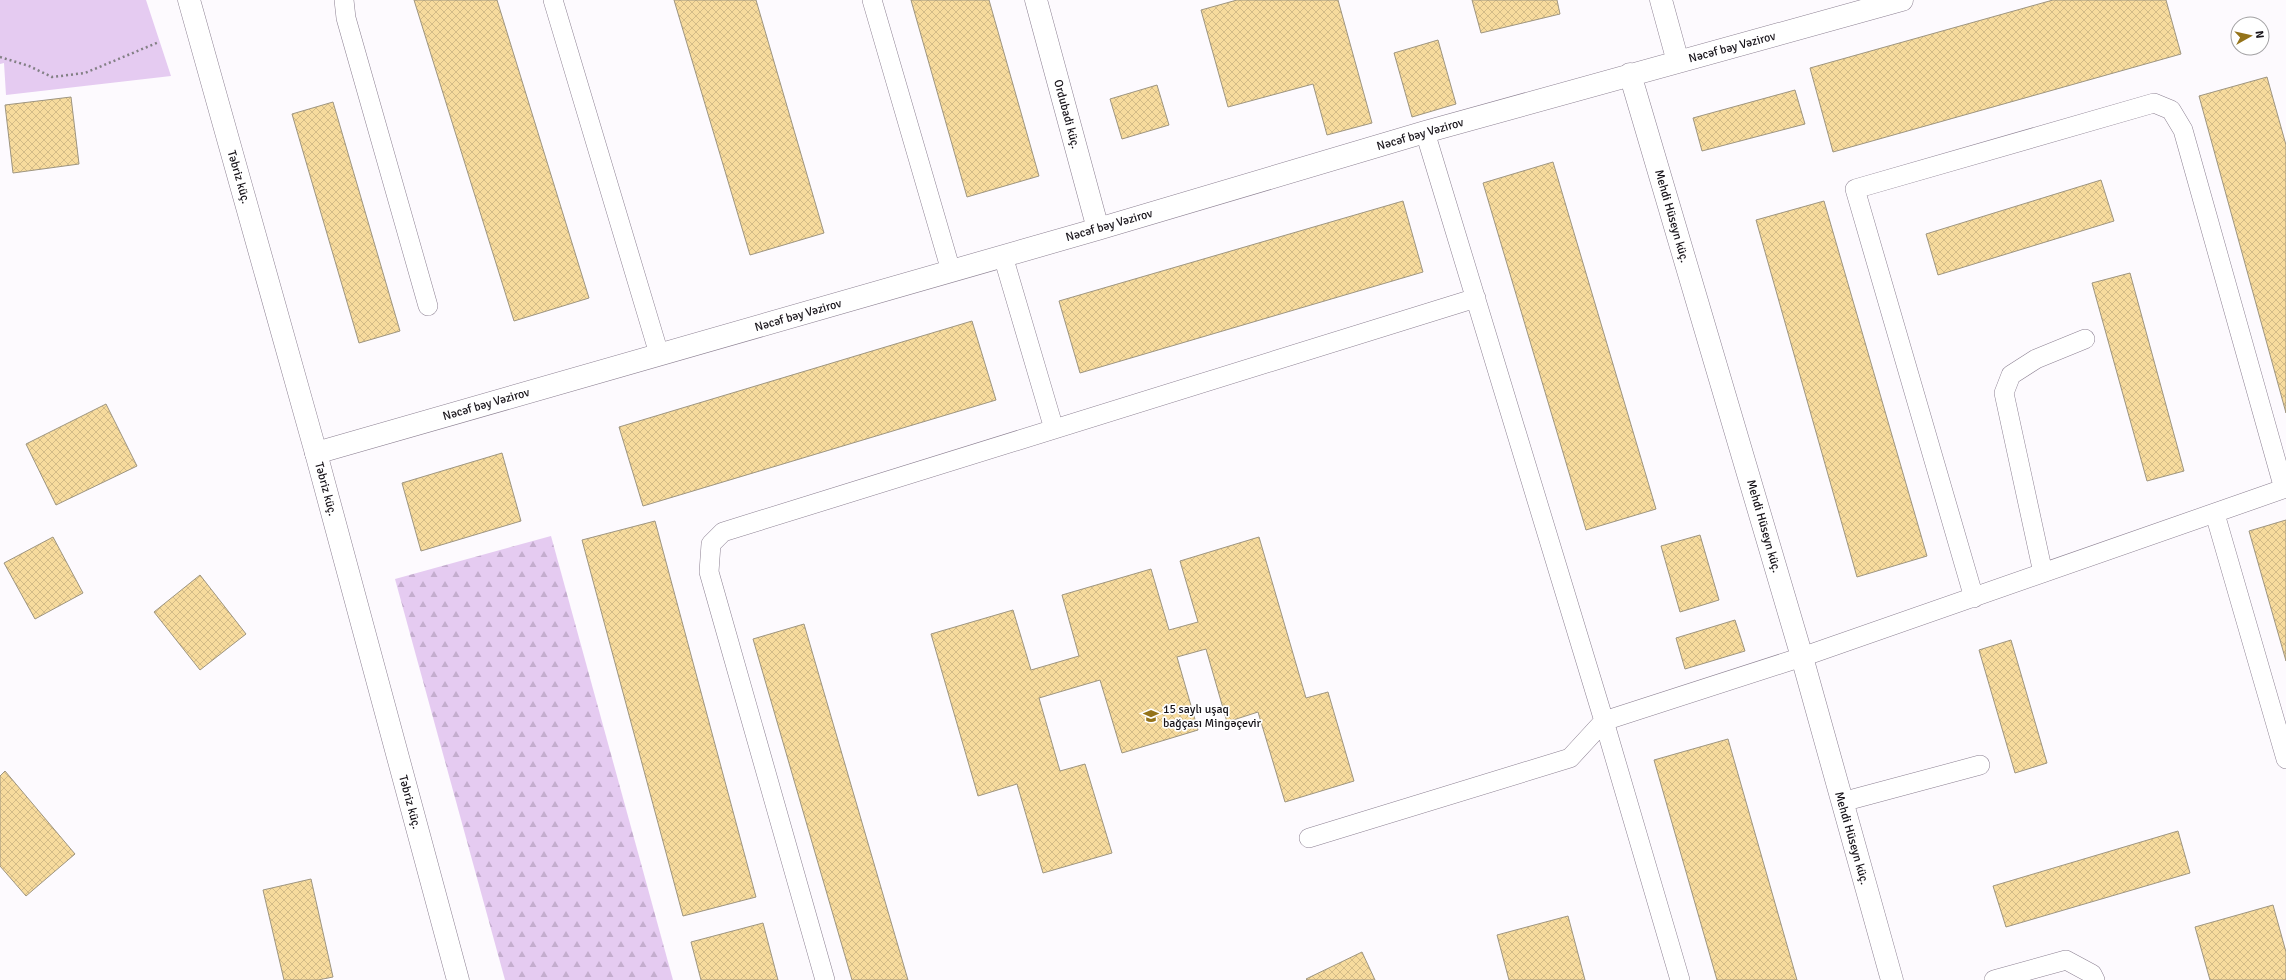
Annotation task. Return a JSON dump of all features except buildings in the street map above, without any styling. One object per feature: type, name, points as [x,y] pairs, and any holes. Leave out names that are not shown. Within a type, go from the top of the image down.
[{"type":"street","name":"Təbriz küç.","points":[[188,0],[316,453],[458,980]]},
{"type":"street","name":"Ordubadi küç.","points":[[1036,0],[1098,229]]},
{"type":"street","points":[[1661,0],[1678,62]]},
{"type":"street","name":"Nəcəf bəy Vəzirov","points":[[316,453],[1098,229],[1425,132],[1630,74],[1902,0]]},
{"type":"street","name":"Mehdi Hüseyn küç.","points":[[1630,74],[1802,657],[1892,980]]},
{"type":"lane","points":[[344,0],[346,18],[428,306]]},
{"type":"lane","points":[[553,0],[659,354]]},
{"type":"lane","points":[[872,0],[951,271]]},
{"type":"lane","points":[[1309,838],[1570,758],[1604,721],[1802,657],[1974,598],[2215,514],[2285,488],[2183,130],[2171,110],[2154,102],[1855,189],[1974,598]]},
{"type":"lane","points":[[1425,132],[1604,721],[1680,980]]},
{"type":"lane","points":[[1002,256],[1054,429]]},
{"type":"lane","points":[[825,980],[709,572],[711,544],[723,532],[1476,298]]},
{"type":"lane","points":[[2043,574],[2004,393],[2011,375],[2036,359],[2085,339]]},
{"type":"lane","points":[[2215,514],[2286,759]]},
{"type":"lane","points":[[1842,802],[1980,765]]},
{"type":"lane","points":[[1994,980],[2066,960],[2092,974],[2095,980]]},
{"type":"path","points":[[0,57],[29,66],[52,77],[84,73],[159,42]]},
{"type":"green space","points":[[0,0],[146,0],[171,76],[6,95],[4,63],[0,64]]},
{"type":"green space","points":[[551,536],[673,980],[505,980],[395,579]]},
{"type":"place","name":"15 saylı uşaq bağçası Mingəçevir","points":[[1151,716]]}]
